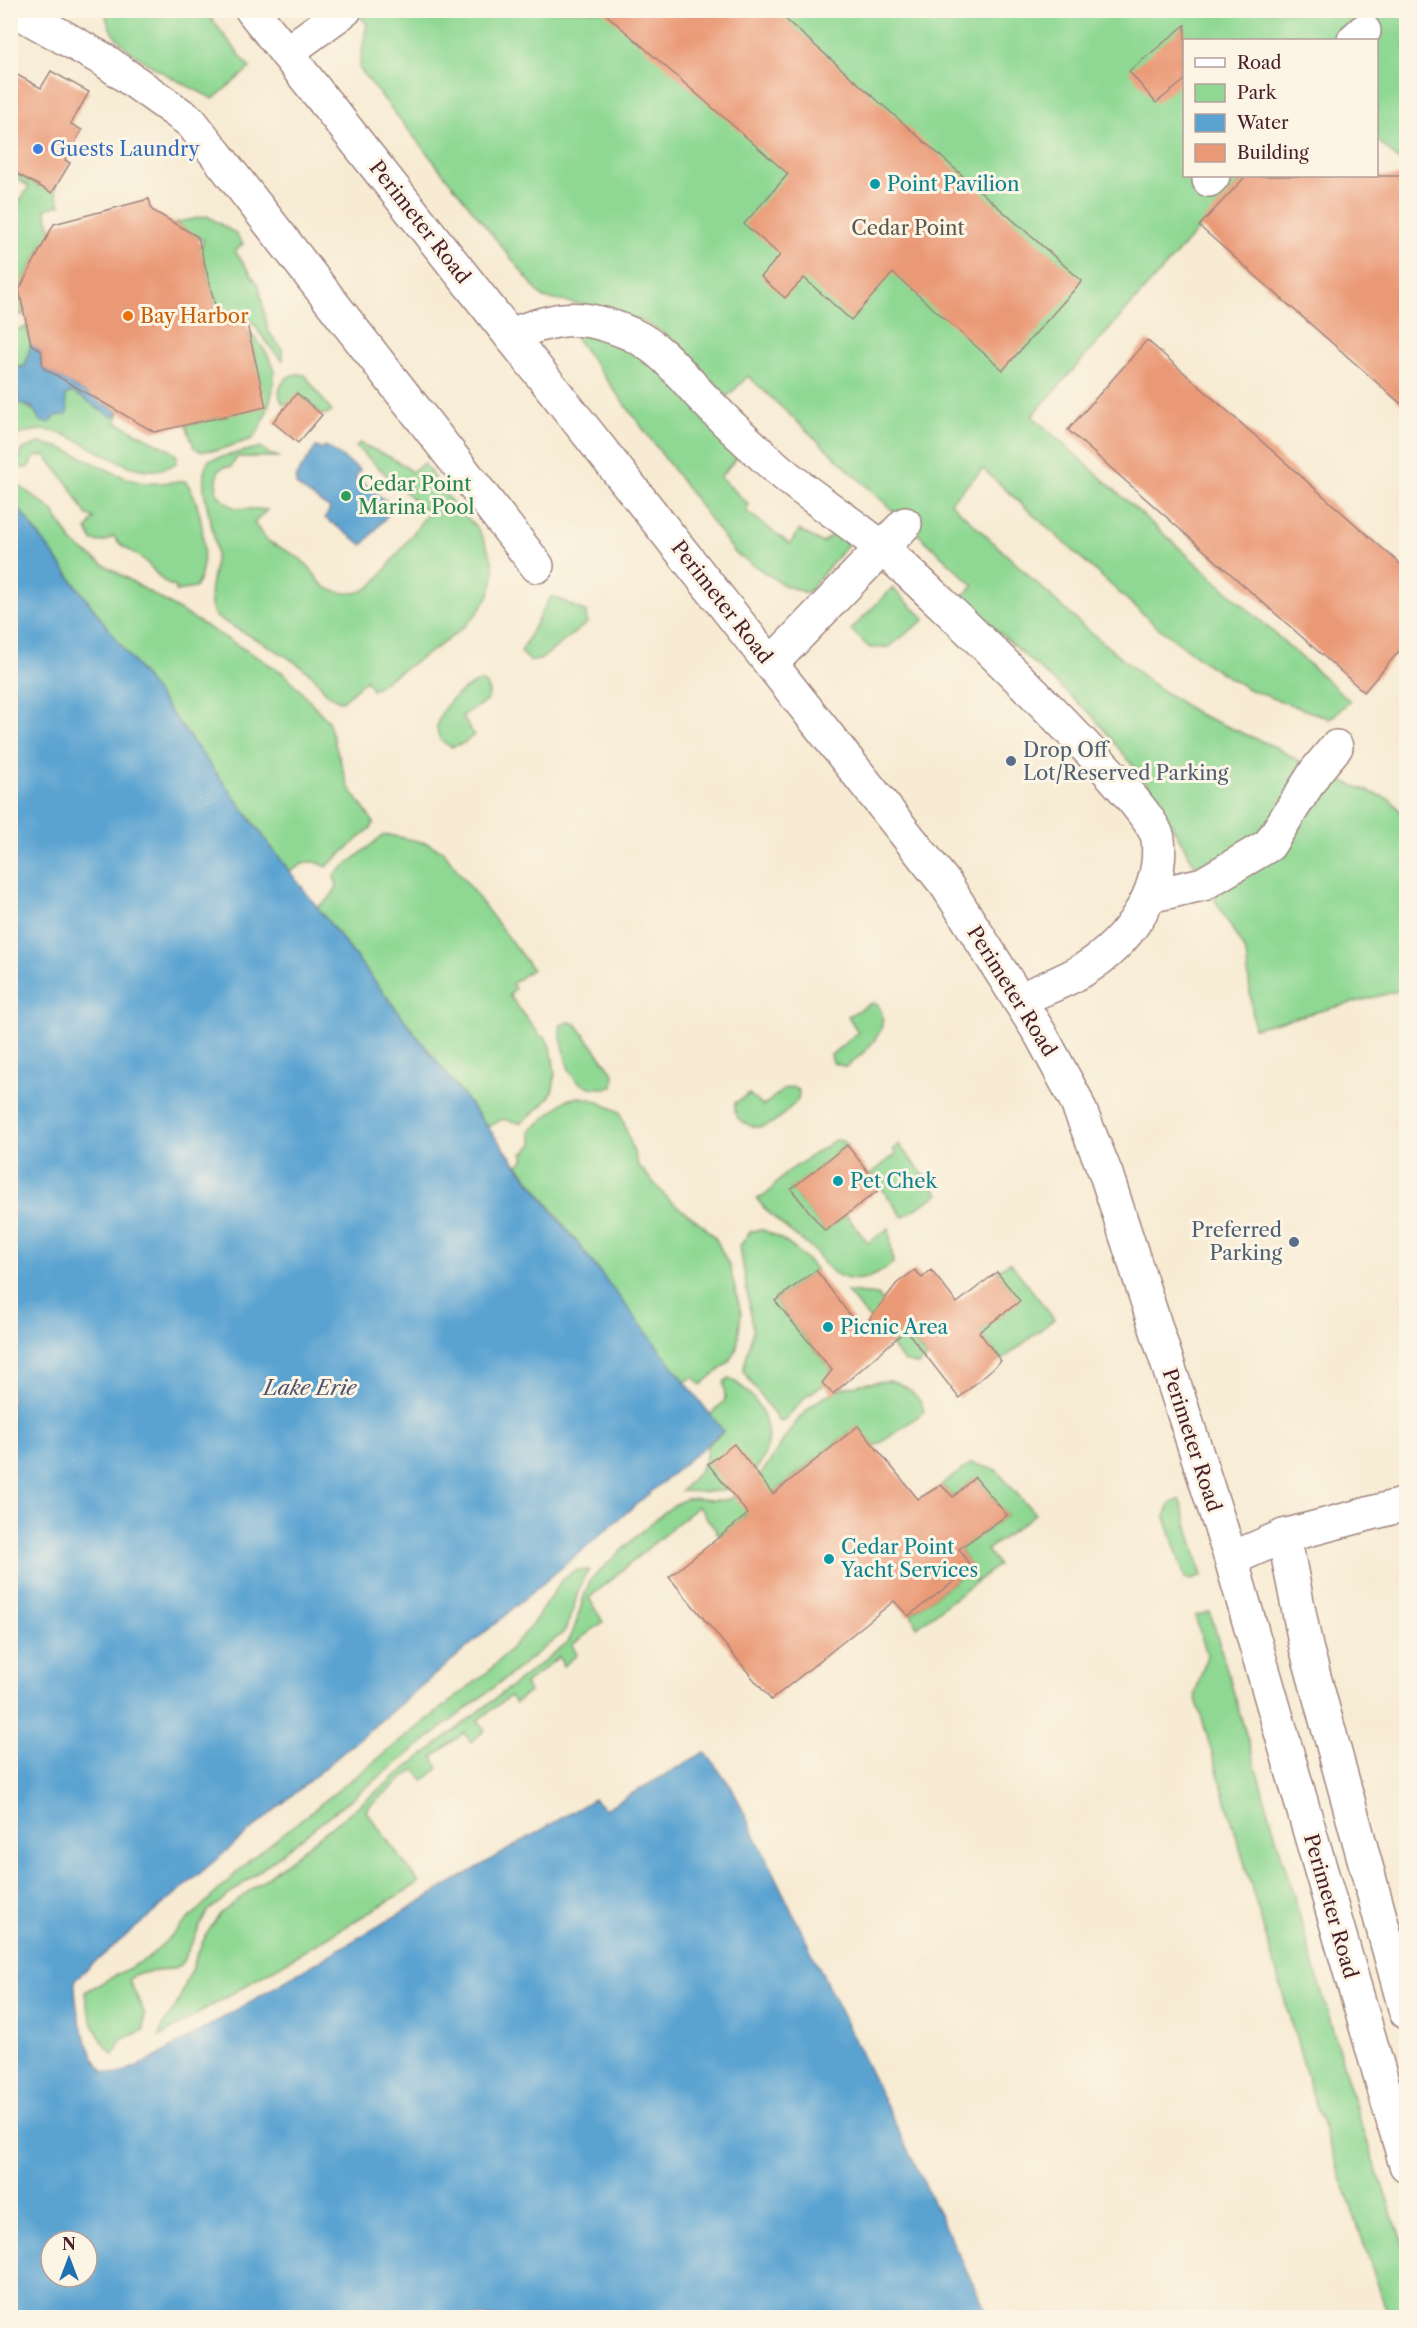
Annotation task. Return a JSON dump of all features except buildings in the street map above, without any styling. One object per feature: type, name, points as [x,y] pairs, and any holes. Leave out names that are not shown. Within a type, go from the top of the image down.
[{"type":"street","points":[[15,10],[104,60],[191,122],[537,566]]},
{"type":"street","name":"Perimeter Road","points":[[252,10],[947,886],[1019,1000],[1075,1098],[1106,1174],[1231,1559],[1407,2165]]},
{"type":"street","points":[[286,53],[345,10]]},
{"type":"street","points":[[510,335],[550,320],[591,320],[632,335],[663,353],[700,395],[772,465],[881,548],[1112,773],[1158,835],[1158,867],[1150,896],[1119,941],[1084,969],[1019,1000]]},
{"type":"street","points":[[771,664],[905,524]]},
{"type":"street","points":[[1150,896],[1203,884],[1269,845],[1316,771],[1336,747]]},
{"type":"street","points":[[1231,1559],[1284,1536],[1407,1504]]},
{"type":"street","points":[[1284,1536],[1306,1647],[1407,2012]]},
{"type":"green space","points":[[106,11],[205,11],[250,68],[213,99],[165,74],[131,52],[109,26]]},
{"type":"green space","name":"Cedar Point","points":[[356,11],[1406,11],[1406,167],[1378,141],[1378,39],[1183,39],[1183,177],[1245,177],[1032,416],[1350,701],[1330,719],[1248,689],[1208,665],[1155,625],[983,469],[950,502],[1084,627],[1154,685],[1198,714],[1275,747],[1316,771],[1391,800],[1406,818],[1406,989],[1254,1028],[1246,953],[1149,786],[1092,715],[960,598],[974,586],[748,376],[727,397],[687,353],[660,331],[611,311],[543,298],[359,68],[367,24]]},
{"type":"green space","points":[[11,170],[40,187],[44,182],[55,189],[60,205],[45,209],[54,239],[44,242],[19,290],[24,314],[11,318],[10,194],[21,200],[29,186],[11,176]]},
{"type":"green space","points":[[207,216],[235,233],[243,244],[235,251],[259,286],[268,331],[282,349],[283,360],[271,349],[247,317],[240,312],[235,318],[216,309],[203,257],[196,253],[204,241],[174,223]]},
{"type":"green space","points":[[27,327],[31,344],[25,366],[18,367],[16,379],[18,396],[26,406],[51,419],[66,406],[65,395],[72,392],[88,400],[97,409],[117,415],[119,412],[116,422],[170,450],[177,456],[176,463],[161,469],[145,470],[129,466],[66,435],[51,431],[36,431],[11,436],[10,331]]},
{"type":"green space","points":[[249,332],[266,353],[273,367],[274,383],[265,416],[252,439],[218,450],[200,451],[194,447],[186,425],[227,416],[256,364]]},
{"type":"green space","points":[[572,333],[599,336],[649,355],[741,453],[720,477],[749,505],[746,511],[790,544],[799,530],[823,543],[836,531],[848,544],[807,593],[784,585],[735,553]]},
{"type":"green space","points":[[292,375],[305,375],[332,412],[322,415],[298,393],[289,403],[283,404],[279,394],[281,385]]},
{"type":"green space","points":[[38,443],[65,450],[113,473],[139,482],[185,481],[196,503],[203,534],[203,565],[195,588],[176,591],[176,587],[161,579],[145,561],[122,546],[114,536],[104,542],[93,541],[87,530],[94,518],[86,514],[71,488],[45,455],[35,457],[27,468],[22,468],[17,463],[22,450]]},
{"type":"green space","points":[[359,443],[394,459],[411,472],[424,463],[453,504],[479,531],[487,546],[494,574],[490,593],[479,610],[464,626],[426,655],[372,690],[366,680],[342,701],[331,697],[313,676],[297,664],[215,616],[210,592],[216,551],[206,504],[204,479],[205,468],[209,460],[261,447],[269,454],[280,457],[237,457],[231,467],[224,467],[218,471],[216,492],[234,507],[267,510],[254,523],[262,535],[268,541],[303,561],[324,586],[340,592],[363,591],[380,576],[428,513],[356,447]]},
{"type":"green space","points":[[10,479],[52,510],[73,543],[98,561],[285,674],[328,721],[348,786],[374,823],[371,828],[326,867],[316,862],[307,862],[290,872],[11,498]]},
{"type":"green space","points":[[892,588],[925,619],[889,647],[870,648],[851,630]]},
{"type":"green space","points":[[552,596],[586,612],[587,623],[540,660],[530,661],[521,652]]},
{"type":"green space","points":[[480,682],[485,683],[489,692],[488,700],[462,716],[474,735],[464,743],[451,747],[441,740],[437,731],[438,721],[443,710],[460,692]]},
{"type":"green space","points":[[389,835],[427,843],[443,851],[532,969],[512,984],[515,989],[509,995],[541,1037],[545,1037],[553,1058],[555,1076],[552,1091],[546,1101],[520,1123],[502,1119],[488,1127],[317,907],[329,899],[337,887],[334,875],[382,836]]},
{"type":"green space","points":[[871,1003],[878,1005],[882,1014],[880,1031],[875,1040],[846,1067],[833,1063],[831,1055],[858,1032],[848,1016]]},
{"type":"green space","points":[[568,1022],[576,1024],[614,1074],[613,1087],[592,1088],[573,1076],[566,1060],[560,1034],[561,1025]]},
{"type":"green space","points":[[792,1087],[799,1091],[798,1100],[774,1122],[760,1127],[753,1126],[740,1120],[736,1115],[735,1103],[749,1094],[763,1106],[784,1089]]},
{"type":"green space","points":[[579,1097],[594,1100],[620,1112],[638,1165],[669,1200],[704,1226],[716,1239],[730,1268],[741,1313],[737,1348],[728,1363],[701,1385],[694,1377],[684,1382],[518,1165],[525,1158],[523,1154],[533,1144],[530,1131],[566,1100]]},
{"type":"green space","points":[[835,1140],[843,1141],[847,1145],[791,1189],[825,1231],[846,1215],[868,1243],[889,1228],[893,1263],[878,1274],[861,1279],[844,1278],[835,1274],[812,1248],[775,1218],[757,1199],[766,1195],[786,1173]]},
{"type":"green space","points":[[899,1145],[939,1194],[903,1217],[871,1174],[896,1154],[893,1149]]},
{"type":"green space","points":[[763,1230],[792,1247],[816,1270],[775,1301],[837,1377],[807,1395],[785,1419],[779,1421],[743,1371],[753,1330],[740,1246],[751,1231]]},
{"type":"green space","points":[[1010,1262],[1054,1319],[1001,1361],[979,1332],[1019,1301],[997,1272]]},
{"type":"green space","points":[[847,1292],[878,1295],[927,1358],[918,1365],[904,1361]]},
{"type":"green space","points":[[729,1378],[745,1389],[757,1403],[768,1435],[766,1451],[759,1466],[746,1479],[728,1489],[710,1492],[681,1491],[703,1464],[707,1445],[723,1432],[710,1415],[725,1400],[724,1382]]},
{"type":"green space","points":[[891,1381],[912,1392],[923,1406],[924,1412],[875,1447],[857,1426],[720,1536],[698,1506],[589,1598],[603,1622],[572,1645],[577,1655],[563,1666],[559,1657],[525,1684],[529,1692],[515,1703],[510,1696],[478,1720],[485,1730],[471,1742],[464,1733],[433,1757],[438,1768],[424,1781],[415,1769],[368,1807],[366,1811],[419,1883],[159,2037],[162,2027],[179,2000],[201,1946],[220,1914],[568,1642],[592,1578],[639,1534],[666,1511],[686,1499],[724,1500],[736,1496],[764,1470],[796,1423],[818,1401],[843,1388]]},
{"type":"green space","points":[[971,1463],[996,1470],[1035,1514],[987,1550],[998,1565],[917,1627],[911,1614],[972,1568],[959,1549],[1007,1515],[975,1477],[953,1497],[941,1485]]},
{"type":"green space","points":[[1180,1499],[1202,1576],[1192,1580],[1185,1578],[1165,1517],[1170,1504]]},
{"type":"green space","points":[[576,1570],[589,1570],[580,1585],[563,1633],[207,1912],[181,1965],[168,1970],[140,1974],[129,1980],[144,2012],[144,2030],[121,2040],[114,2055],[94,2026],[85,1992],[148,1958],[251,1859],[489,1671],[529,1629],[563,1578]]},
{"type":"green space","points":[[1210,1612],[1358,2115],[1406,2253],[1406,2317],[1389,2317],[1312,2093],[1195,1695],[1207,1655],[1195,1616]]},
{"type":"water","points":[[31,344],[41,351],[43,368],[119,412],[113,417],[72,392],[65,395],[68,410],[66,415],[56,416],[49,423],[40,421],[33,408],[19,403],[11,378],[15,369],[25,366]]},
{"type":"water","name":"Cedar Point Marina Pool","points":[[326,446],[360,470],[355,477],[394,507],[363,545],[325,518],[330,509],[296,485],[296,476],[316,447],[321,449]]},
{"type":"water","name":"Lake Erie","points":[[11,498],[290,872],[723,1431],[75,1979],[78,2016],[96,2061],[103,2072],[119,2074],[151,2060],[594,1799],[605,1809],[705,1752],[732,1788],[989,2317],[11,2317]]},
{"type":"place","name":"Guests Laundry","points":[[38,149]]},
{"type":"place","name":"Point Pavilion","points":[[875,184]]},
{"type":"place","name":"Bay Harbor","points":[[128,316]]},
{"type":"place","name":"Cedar Point Marina Pool","points":[[346,496]]},
{"type":"place","name":"Drop Off Lot/Reserved Parking","points":[[1011,761]]},
{"type":"place","name":"Pet Chek","points":[[838,1181]]},
{"type":"place","name":"Preferred Parking","points":[[1294,1242]]},
{"type":"place","name":"Picnic Area","points":[[828,1327]]},
{"type":"place","name":"Cedar Point Yacht Services","points":[[829,1559]]}]
